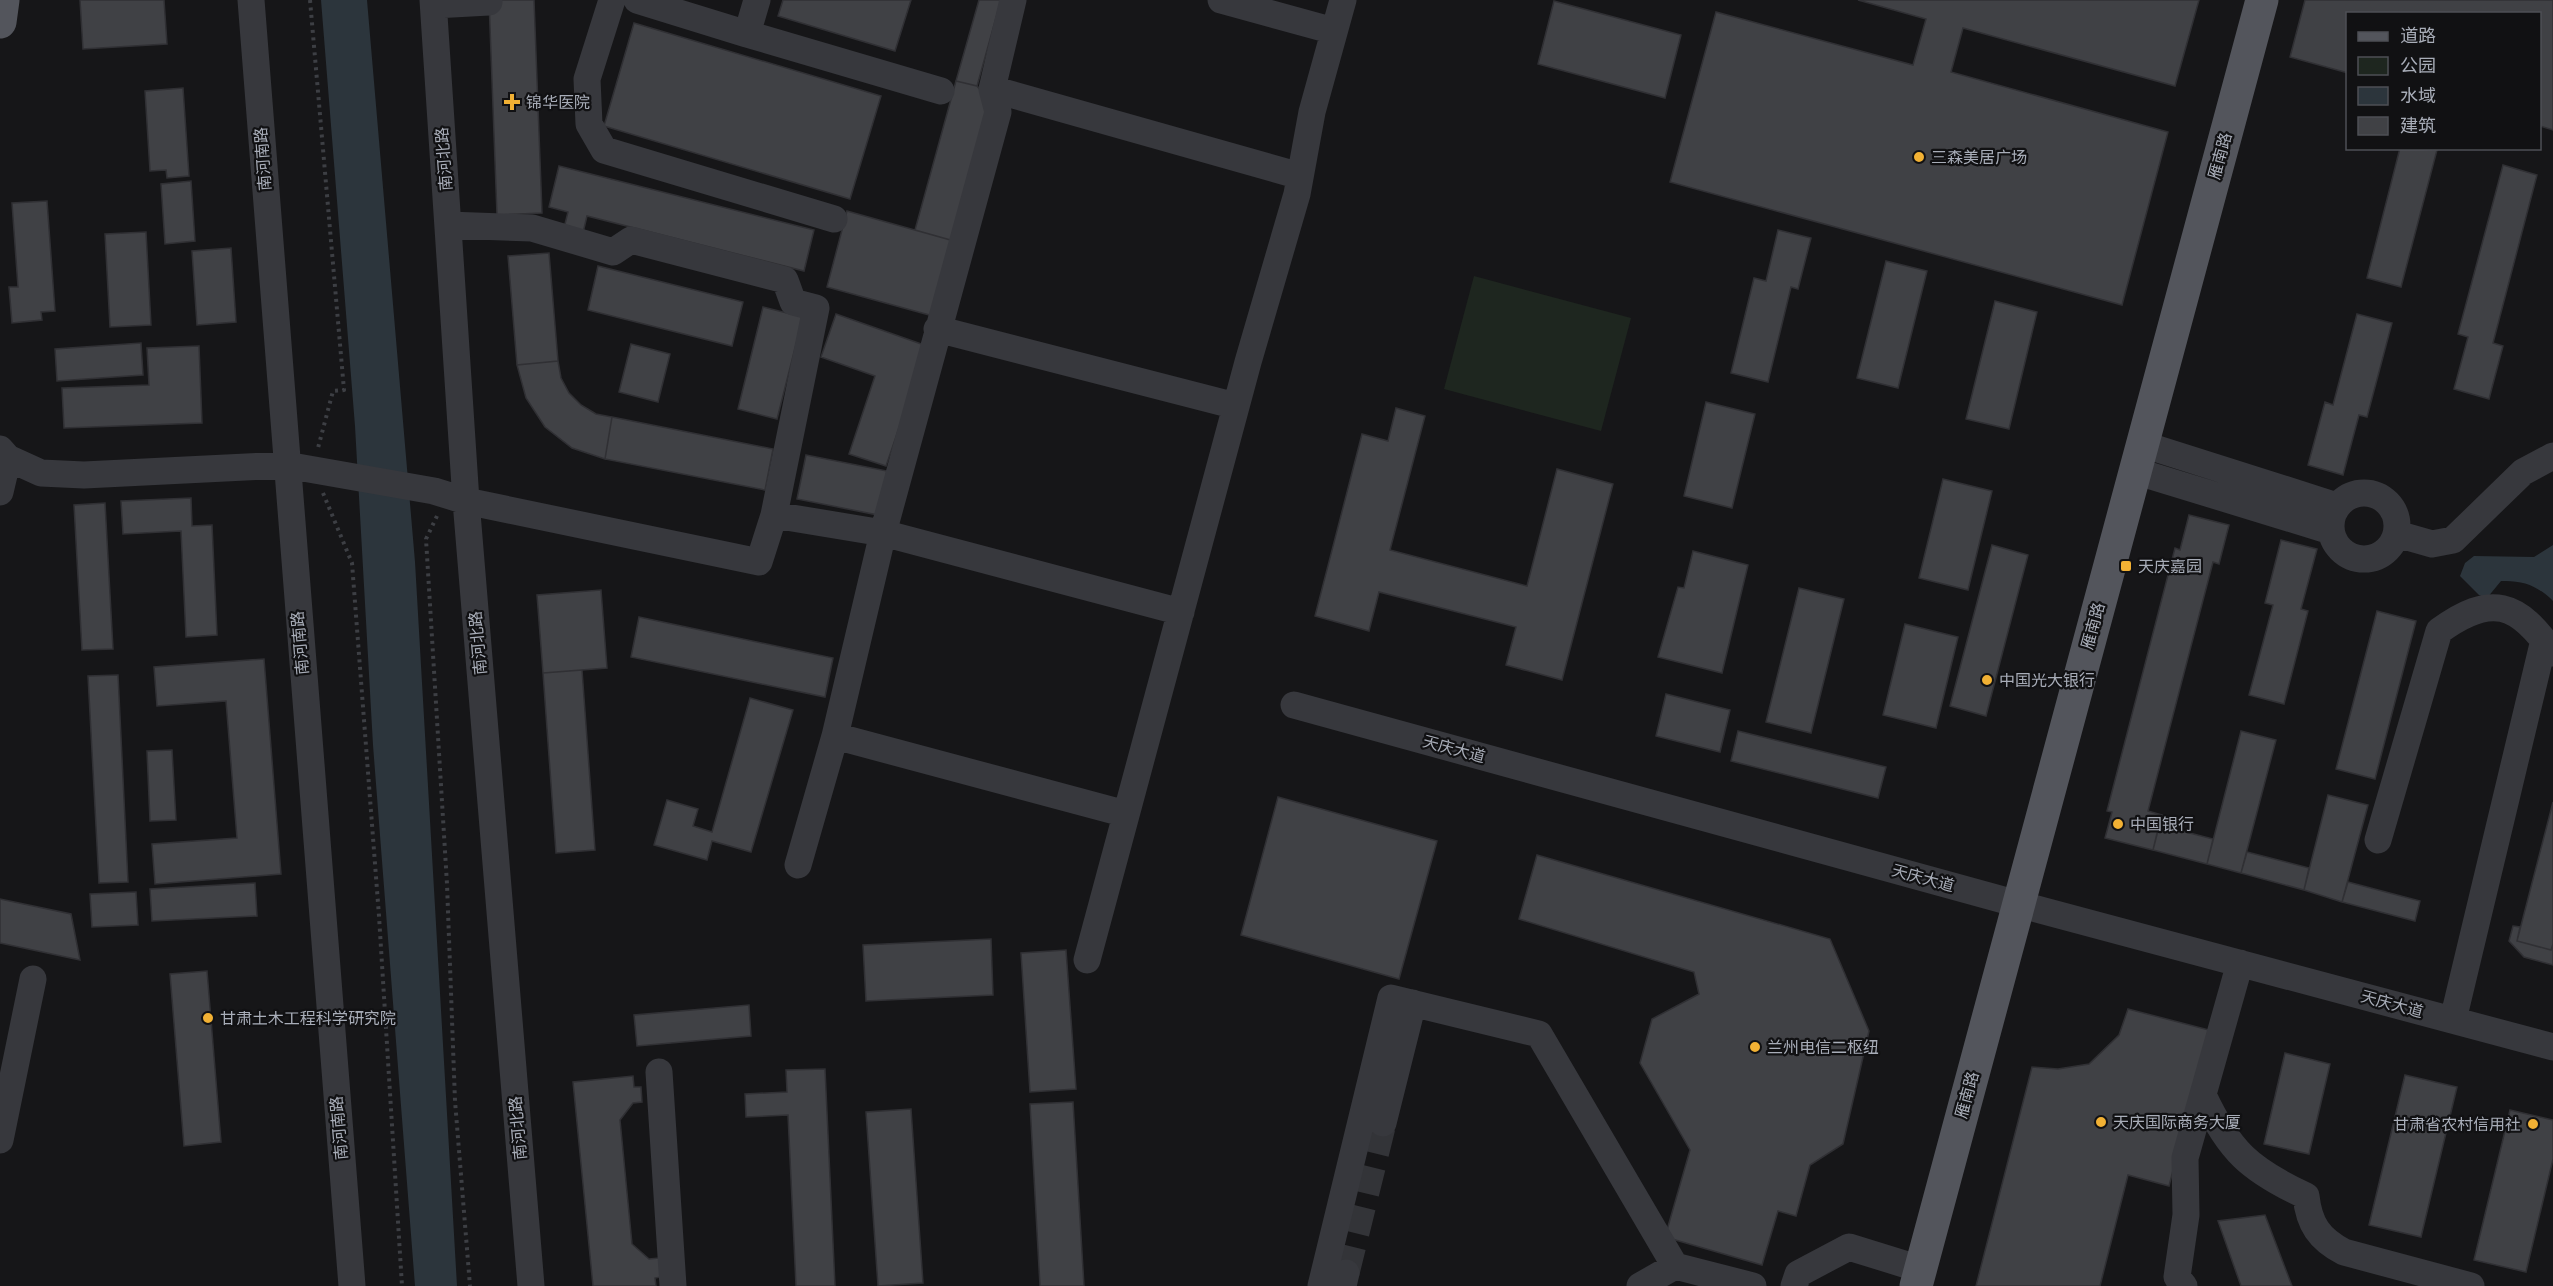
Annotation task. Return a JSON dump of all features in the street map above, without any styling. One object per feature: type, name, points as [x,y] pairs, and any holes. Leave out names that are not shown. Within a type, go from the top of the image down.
[{"type":"main road","points":[[0,22],[3,0]]},
{"type":"main road","name":"雁南路","points":[[1918,1278],[2262,0]]},
{"type":"street","name":"南河南路","points":[[251,0],[352,1286]]},
{"type":"street","points":[[612,0],[587,79],[589,124],[604,150],[834,219]]},
{"type":"street","points":[[637,0],[941,91]]},
{"type":"street","points":[[747,34],[756,0]]},
{"type":"street","points":[[798,865],[835,736],[883,533],[937,328],[998,112],[992,89],[1013,0]]},
{"type":"street","points":[[1221,0],[1334,31]]},
{"type":"street","points":[[1086,960],[1300,176],[1312,112],[1343,0]]},
{"type":"street","points":[[434,3],[489,2]]},
{"type":"street","name":"南河北路","points":[[434,3],[448,225],[450,495],[531,1286]]},
{"type":"street","points":[[992,89],[1300,176]]},
{"type":"street","points":[[0,492],[4,454],[41,474],[84,475],[286,465],[450,495],[759,562],[774,515],[816,308],[793,302],[785,280],[631,240],[613,252],[532,228],[448,225]]},
{"type":"street","points":[[937,328],[1236,406]]},
{"type":"street","points":[[2397,534],[2432,544],[2453,540],[2523,472],[2553,456]]},
{"type":"street","points":[[2139,457],[2334,518]]},
{"type":"street","points":[[2359,492],[2378,496],[2393,508],[2397,521],[2397,534],[2391,546],[2381,555],[2369,559],[2356,558],[2344,553],[2335,543],[2334,518],[2347,497],[2359,492]]},
{"type":"street","points":[[774,515],[883,533],[1180,612]]},
{"type":"street","points":[[2378,840],[2439,632],[2461,616],[2486,608],[2512,609],[2548,646],[2453,1020]]},
{"type":"street","name":"天庆大道","points":[[1293,705],[2018,904],[2553,1047]]},
{"type":"street","points":[[835,736],[1126,814]]},
{"type":"street","points":[[2184,1286],[2177,1277],[2186,1215],[2185,1158],[2240,963]]},
{"type":"street","points":[[0,1140],[5,1093],[33,979]]},
{"type":"street","points":[[1321,1286],[1391,998],[1539,1034],[1675,1266]]},
{"type":"street","points":[[1383,1123],[1413,1003]]},
{"type":"street","points":[[659,1072],[673,1286]]},
{"type":"street","points":[[2203,1095],[2219,1129],[2243,1158],[2274,1181],[2306,1196],[2308,1214],[2316,1231],[2328,1244],[2415,1279],[2471,1286]]},
{"type":"street","points":[[1794,1286],[1798,1274],[1849,1247],[1918,1278]]},
{"type":"street","points":[[1640,1286],[1675,1266],[1753,1286]]},
{"type":"path","points":[[310,0],[344,390],[333,391],[319,441],[325,471],[325,498],[352,563],[379,916],[402,1286]]},
{"type":"path","points":[[450,495],[426,539],[446,872],[455,1101],[470,1286]]},
{"type":"green space","points":[[1474,276],[1631,318],[1601,431],[1444,389]]},
{"type":"water","points":[[321,0],[367,0],[415,562],[457,1286],[415,1286],[373,745],[355,426]]},
{"type":"water","points":[[2553,545],[2553,601],[2542,591],[2530,585],[2509,581],[2501,581],[2487,598],[2479,595],[2460,576],[2465,563],[2474,556],[2534,557]]},
{"type":"building","points":[[80,0],[164,0],[167,44],[83,49]]},
{"type":"building","points":[[489,0],[534,0],[542,213],[497,215]]},
{"type":"building","points":[[783,0],[911,0],[895,51],[778,16]]},
{"type":"building","points":[[979,0],[1001,0],[977,86],[956,81]]},
{"type":"building","name":"三森美居广场","points":[[1858,0],[2199,0],[2175,86],[1963,28],[1951,72],[2168,132],[2122,305],[1670,182],[1716,12],[1913,65],[1926,19]]},
{"type":"building","points":[[2305,0],[2553,0],[2553,130],[2541,126],[2541,12],[2346,12],[2346,72],[2290,57]]},
{"type":"building","points":[[1554,1],[1681,35],[1665,98],[1538,64]]},
{"type":"building","points":[[634,23],[881,96],[850,199],[604,126]]},
{"type":"building","points":[[956,81],[977,86],[992,105],[954,241],[915,230]]},
{"type":"building","points":[[183,88],[189,176],[167,178],[166,170],[150,171],[145,91]]},
{"type":"building","points":[[2399,150],[2437,150],[2401,287],[2367,278]]},
{"type":"building","points":[[2503,165],[2537,175],[2493,343],[2503,346],[2489,399],[2454,389],[2468,337],[2458,334]]},
{"type":"building","points":[[559,166],[814,230],[804,271],[587,216],[582,237],[563,232],[568,212],[549,207]]},
{"type":"building","points":[[191,181],[195,241],[165,244],[161,184]]},
{"type":"building","points":[[47,201],[55,311],[41,312],[42,320],[12,323],[9,287],[18,287],[12,203]]},
{"type":"building","points":[[847,211],[954,241],[933,316],[827,287]]},
{"type":"building","points":[[1778,230],[1811,238],[1798,289],[1791,287],[1768,382],[1731,373],[1754,278],[1766,281]]},
{"type":"building","points":[[146,232],[151,325],[110,327],[105,234]]},
{"type":"building","points":[[231,248],[236,322],[197,325],[192,251]]},
{"type":"building","points":[[549,253],[558,361],[517,365],[508,256]]},
{"type":"building","points":[[1886,261],[1927,271],[1898,388],[1857,378]]},
{"type":"building","points":[[598,266],[743,302],[732,346],[588,310]]},
{"type":"building","points":[[1995,301],[2037,312],[2009,429],[1966,419]]},
{"type":"building","points":[[763,307],[803,317],[777,419],[738,409]]},
{"type":"building","points":[[836,314],[927,346],[886,466],[849,454],[875,376],[821,357]]},
{"type":"building","points":[[2357,314],[2392,323],[2367,417],[2359,415],[2343,475],[2308,465],[2325,402],[2333,405]]},
{"type":"building","points":[[141,343],[143,375],[57,381],[55,349]]},
{"type":"building","points":[[631,344],[670,354],[658,402],[619,392]]},
{"type":"building","points":[[199,346],[202,423],[64,428],[62,388],[149,385],[147,348]]},
{"type":"building","points":[[558,361],[561,378],[569,393],[581,405],[596,414],[612,417],[605,459],[572,448],[545,427],[526,398],[517,365]]},
{"type":"building","points":[[1706,402],[1755,414],[1732,508],[1684,496]]},
{"type":"building","points":[[1396,408],[1425,416],[1390,550],[1527,586],[1557,469],[1613,484],[1562,680],[1506,665],[1516,627],[1379,592],[1369,631],[1315,616],[1362,434],[1388,441]]},
{"type":"building","points":[[612,417],[773,449],[765,490],[605,459]]},
{"type":"building","points":[[806,455],[887,471],[878,515],[797,499]]},
{"type":"building","points":[[1943,479],[1992,491],[1968,590],[1919,578]]},
{"type":"building","points":[[191,498],[192,526],[212,525],[217,635],[186,637],[181,531],[123,534],[121,501]]},
{"type":"building","points":[[105,503],[113,649],[82,650],[74,505]]},
{"type":"building","points":[[2189,515],[2229,525],[2219,564],[2213,562],[2148,811],[2162,815],[2153,850],[2105,838],[2112,812],[2107,811],[2175,548],[2180,550]]},
{"type":"building","points":[[2281,540],[2317,549],[2301,609],[2308,611],[2284,704],[2249,695],[2273,605],[2265,603]]},
{"type":"building","points":[[1992,545],[2028,555],[1986,716],[1950,706]]},
{"type":"building","points":[[1693,551],[1748,565],[1722,673],[1658,657],[1678,587],[1684,588]]},
{"type":"building","points":[[1799,588],[1844,599],[1811,733],[1766,722]]},
{"type":"building","points":[[601,590],[607,668],[543,673],[537,595]]},
{"type":"building","points":[[2377,611],[2416,621],[2375,779],[2336,769]]},
{"type":"building","points":[[639,617],[833,658],[825,697],[631,657]]},
{"type":"building","points":[[1905,624],[1958,637],[1936,728],[1883,715]]},
{"type":"building","points":[[264,659],[281,874],[155,884],[152,844],[237,838],[226,701],[157,706],[154,667]]},
{"type":"building","points":[[582,670],[595,850],[556,853],[543,673]]},
{"type":"building","points":[[118,675],[128,882],[99,883],[88,676]]},
{"type":"building","points":[[1666,694],[1730,710],[1720,752],[1656,736]]},
{"type":"building","points":[[750,698],[793,710],[751,852],[712,841],[707,860],[654,845],[667,800],[698,809],[693,826],[712,832]]},
{"type":"building","points":[[1738,731],[1886,767],[1878,798],[1731,761]]},
{"type":"building","points":[[2241,731],[2276,740],[2241,873],[2207,864]]},
{"type":"building","points":[[172,750],[176,820],[150,821],[147,751]]},
{"type":"building","points":[[2328,795],[2368,805],[2342,902],[2304,890]]},
{"type":"building","points":[[1278,797],[1437,841],[1399,979],[1241,935]]},
{"type":"building","points":[[2553,802],[2553,944],[2551,950],[2517,941]]},
{"type":"building","points":[[2159,825],[2213,839],[2207,864],[2153,850]]},
{"type":"building","points":[[2247,852],[2309,868],[2304,890],[2241,873]]},
{"type":"building","name":"兰州电信二枢纽","points":[[1537,855],[1830,939],[1869,1031],[1843,1144],[1810,1165],[1796,1216],[1778,1211],[1762,1265],[1665,1237],[1690,1150],[1640,1063],[1652,1019],[1699,994],[1694,972],[1519,919]]},
{"type":"building","points":[[2348,882],[2420,901],[2415,921],[2342,902]]},
{"type":"building","points":[[255,883],[257,916],[152,921],[150,889]]},
{"type":"building","points":[[136,892],[138,925],[92,927],[90,894]]},
{"type":"building","points":[[0,899],[71,914],[80,960],[0,943]]},
{"type":"building","points":[[2513,926],[2520,927],[2517,941],[2551,950],[2553,944],[2553,965],[2524,957],[2509,941]]},
{"type":"building","points":[[991,939],[993,995],[866,1001],[863,945]]},
{"type":"building","points":[[1066,950],[1076,1089],[1030,1092],[1021,953]]},
{"type":"building","points":[[207,971],[221,1142],[184,1146],[170,974]]},
{"type":"building","points":[[749,1005],[751,1036],[637,1046],[634,1015]]},
{"type":"building","name":"天庆国际商务大厦","points":[[2128,1009],[2209,1030],[2169,1186],[2128,1175],[2100,1286],[1976,1286],[2032,1067],[2058,1069],[2089,1064],[2119,1035]]},
{"type":"building","points":[[2285,1053],[2330,1064],[2309,1154],[2264,1144]]},
{"type":"building","points":[[825,1069],[835,1286],[796,1286],[788,1115],[746,1117],[745,1094],[787,1092],[786,1070]]},
{"type":"building","points":[[2405,1075],[2457,1087],[2421,1237],[2369,1225]]},
{"type":"building","points":[[633,1076],[634,1087],[641,1087],[642,1102],[633,1103],[620,1120],[632,1244],[649,1259],[659,1258],[661,1277],[655,1278],[656,1286],[593,1286],[573,1082]]},
{"type":"building","points":[[1073,1102],[1084,1286],[1040,1286],[1030,1104]]},
{"type":"building","points":[[911,1109],[923,1283],[878,1286],[866,1112]]},
{"type":"building","points":[[2510,1110],[2553,1120],[2553,1159],[2526,1272],[2474,1260]]},
{"type":"building","points":[[2265,1215],[2292,1286],[2241,1286],[2218,1221]]},
{"type":"tunnel","points":[[1346,1273],[1383,1123]]},
{"type":"place","name":"锦华医院","points":[[512,102]]},
{"type":"place","name":"三森美居广场","points":[[1919,157]]},
{"type":"place","name":"天庆嘉园","points":[[2126,566]]},
{"type":"place","name":"中国光大银行","points":[[1987,680]]},
{"type":"place","name":"中国银行","points":[[2118,824]]},
{"type":"place","name":"甘肃土木工程科学研究院","points":[[208,1018]]},
{"type":"place","name":"兰州电信二枢纽","points":[[1755,1047]]},
{"type":"place","name":"天庆国际商务大厦","points":[[2101,1122]]},
{"type":"place","name":"甘肃省农村信用社","points":[[2533,1124]]}]
